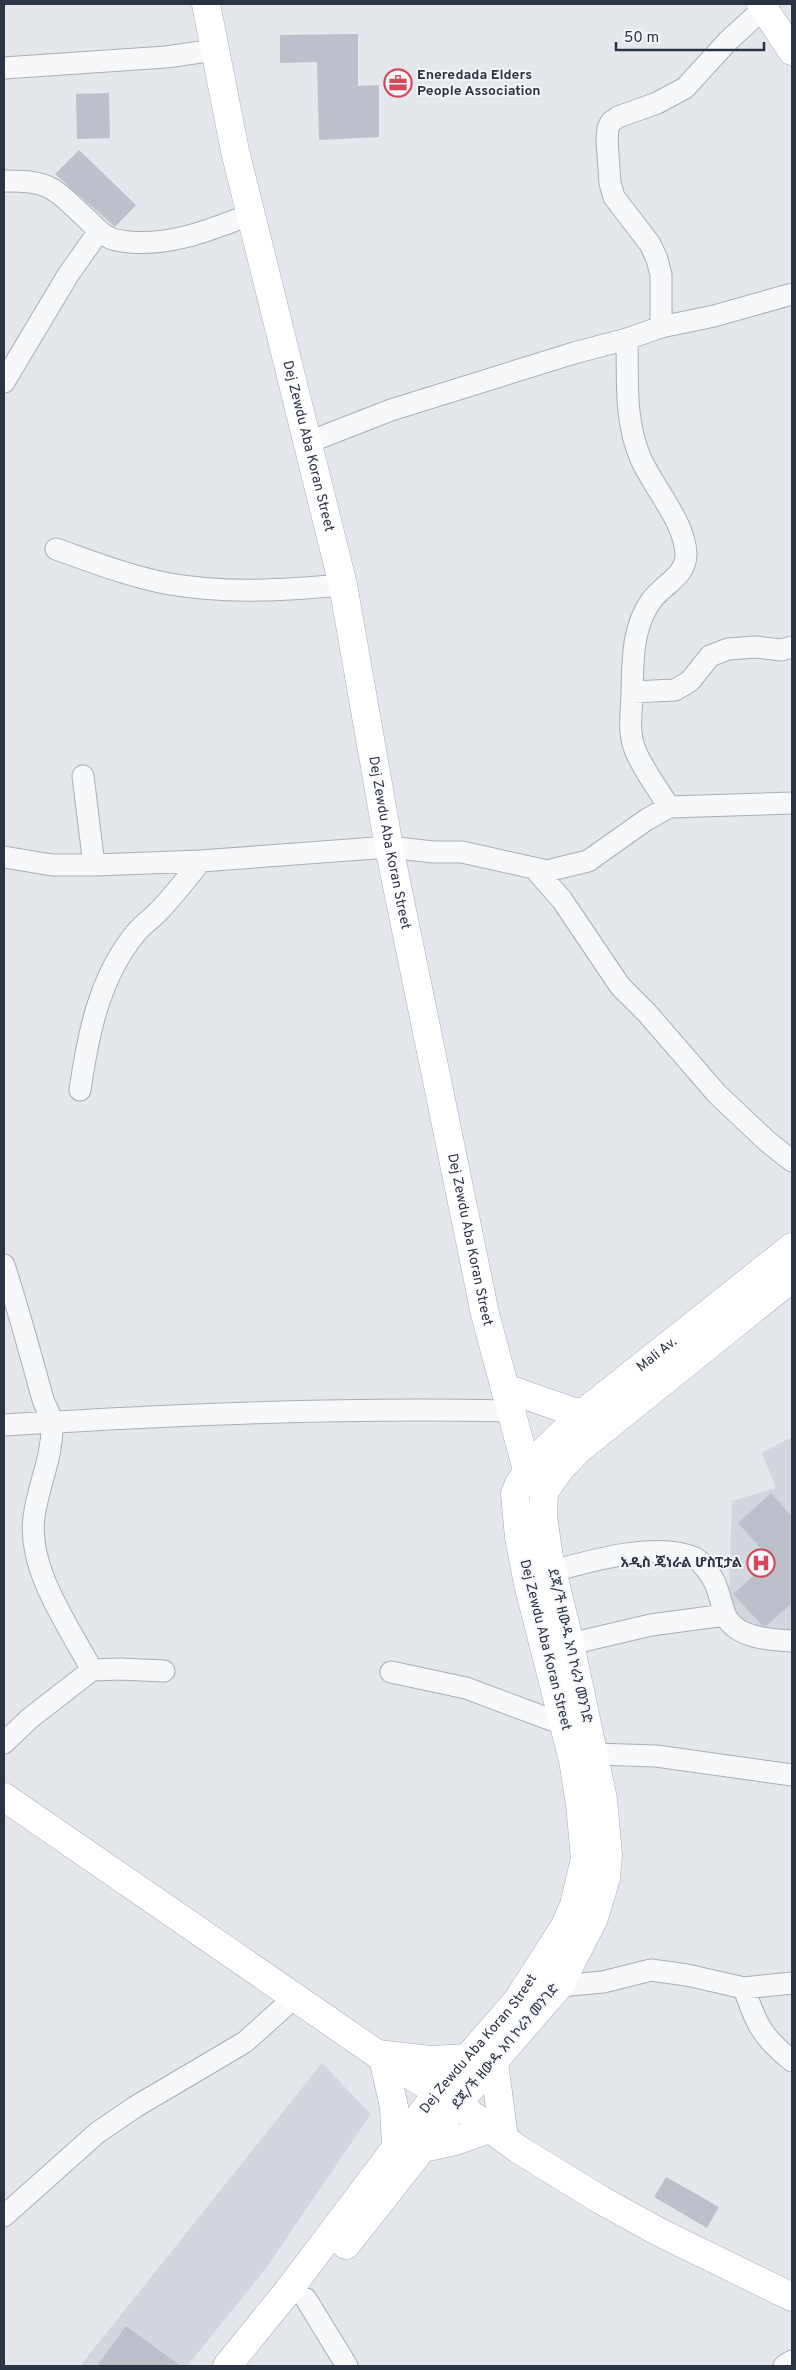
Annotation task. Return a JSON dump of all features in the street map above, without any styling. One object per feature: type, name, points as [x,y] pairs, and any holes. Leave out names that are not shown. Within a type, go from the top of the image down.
[{"type":"main road","name":"Dej Zewdu Aba Koran Street","points":[[206,4],[235,151],[252,214],[278,328],[309,442],[343,585],[389,847],[485,1314],[527,1470],[515,1494],[518,1537],[528,1584],[565,1725],[584,1757],[580,1804],[585,1860],[574,1905],[565,1926],[481,2060],[448,2098],[396,2146],[288,2291],[228,2366]]},
{"type":"main road","points":[[762,6],[792,51]]},
{"type":"main road","name":"Mali Av.","points":[[527,1470],[540,1454],[583,1413],[792,1248]]},
{"type":"main road","name":"Mali Av.","points":[[544,1492],[560,1469],[578,1450],[792,1278]]},
{"type":"main road","points":[[507,1400],[583,1413]]},
{"type":"main road","points":[[527,1470],[544,1492]]},
{"type":"main road","name":"ደጃ/ች ዘውዱ አባ ኮራን መንገድ","points":[[481,2060],[559,1986],[594,1918],[606,1878],[608,1855],[603,1799],[584,1757],[570,1644],[553,1571],[543,1516],[544,1492]]},
{"type":"main road","points":[[4,1797],[380,2056],[448,2098],[497,2134],[601,2200],[659,2232],[792,2297]]},
{"type":"main road","points":[[380,2056],[430,2060],[481,2060],[497,2134]]},
{"type":"main road","points":[[380,2056],[394,2107],[396,2146]]},
{"type":"main road","name":"ደጃ/ች ዘውዱ አባ ኮራን መንገድ","points":[[247,2366],[306,2299],[363,2221],[422,2148],[448,2098]]},
{"type":"main road","points":[[422,2148],[497,2134]]},
{"type":"street","points":[[661,327],[661,275],[657,259],[650,244],[614,197],[610,183],[608,128],[611,122],[618,117],[657,103],[685,88],[762,6]]},
{"type":"street","points":[[4,68],[166,57],[215,50]]},
{"type":"street","points":[[4,181],[32,181],[55,190],[99,231],[112,239],[147,243],[170,241],[208,231],[252,214]]},
{"type":"street","points":[[4,382],[68,275],[99,231]]},
{"type":"street","points":[[309,442],[391,410],[661,327],[714,316],[792,294]]},
{"type":"street","points":[[627,339],[628,415],[633,438],[641,459],[683,538],[686,553],[684,569],[663,587],[642,616],[632,657],[630,733],[636,752],[669,807]]},
{"type":"street","points":[[56,549],[149,579],[192,587],[296,590],[343,585]]},
{"type":"street","points":[[632,692],[675,690],[690,681],[710,656],[728,649],[756,647],[781,650],[792,647]]},
{"type":"street","points":[[83,776],[94,865]]},
{"type":"street","points":[[4,857],[52,865],[94,865],[201,861],[389,847],[433,852],[462,852],[541,871],[588,861],[646,820],[669,807],[792,803]]},
{"type":"street","points":[[80,1090],[88,1034],[98,1003],[120,955],[136,932],[157,912],[201,861]]},
{"type":"street","points":[[541,871],[620,986],[647,1013],[717,1094],[768,1142],[792,1161]]},
{"type":"street","points":[[4,1265],[23,1324],[44,1406],[52,1422],[50,1454],[38,1494],[33,1540],[37,1562],[92,1670]]},
{"type":"street","points":[[4,1425],[315,1412],[438,1409],[507,1400]]},
{"type":"street","points":[[553,1571],[598,1558],[640,1552],[671,1553],[696,1558],[711,1574],[720,1593],[726,1615],[737,1628],[765,1640],[792,1641]]},
{"type":"street","points":[[570,1644],[651,1624],[726,1615]]},
{"type":"street","points":[[4,1743],[29,1719],[92,1670],[164,1670]]},
{"type":"street","points":[[391,1672],[466,1688],[565,1725]]},
{"type":"street","points":[[584,1757],[656,1756],[792,1775]]},
{"type":"street","points":[[559,1986],[603,1982],[651,1970],[686,1975],[744,1988],[792,1983]]},
{"type":"street","points":[[744,1988],[760,2030],[774,2046],[792,2061]]},
{"type":"street","points":[[4,2216],[97,2133],[136,2107],[245,2042],[295,1997]]},
{"type":"street","points":[[306,2299],[347,2366]]},
{"type":"street","points":[[784,2366],[792,2361]]},
{"type":"shaded area","name":"አዲስ ጄነራል ሆስፒታል","points":[[792,1437],[792,1631],[728,1626],[732,1501],[776,1488],[762,1453]]},
{"type":"shaded area","points":[[322,2063],[371,2114],[264,2271],[187,2366],[80,2366]]},
{"type":"building","points":[[358,34],[358,86],[379,85],[379,137],[319,140],[317,62],[280,63],[280,35]]},
{"type":"building","points":[[109,93],[110,138],[77,139],[76,94]]},
{"type":"building","points":[[79,150],[136,205],[115,227],[55,174]]},
{"type":"building","points":[[771,1493],[792,1517],[792,1603],[766,1626],[762,1625],[733,1594],[771,1560],[738,1523]]},
{"type":"building","points":[[666,2177],[719,2207],[707,2228],[654,2197]]},
{"type":"building","points":[[126,2326],[181,2366],[97,2366]]},
{"type":"place","name":"Eneredada Elders People Association","points":[[398,83]]},
{"type":"place","name":"አዲስ ጄነራል ሆስፒታል","points":[[761,1563]]}]
